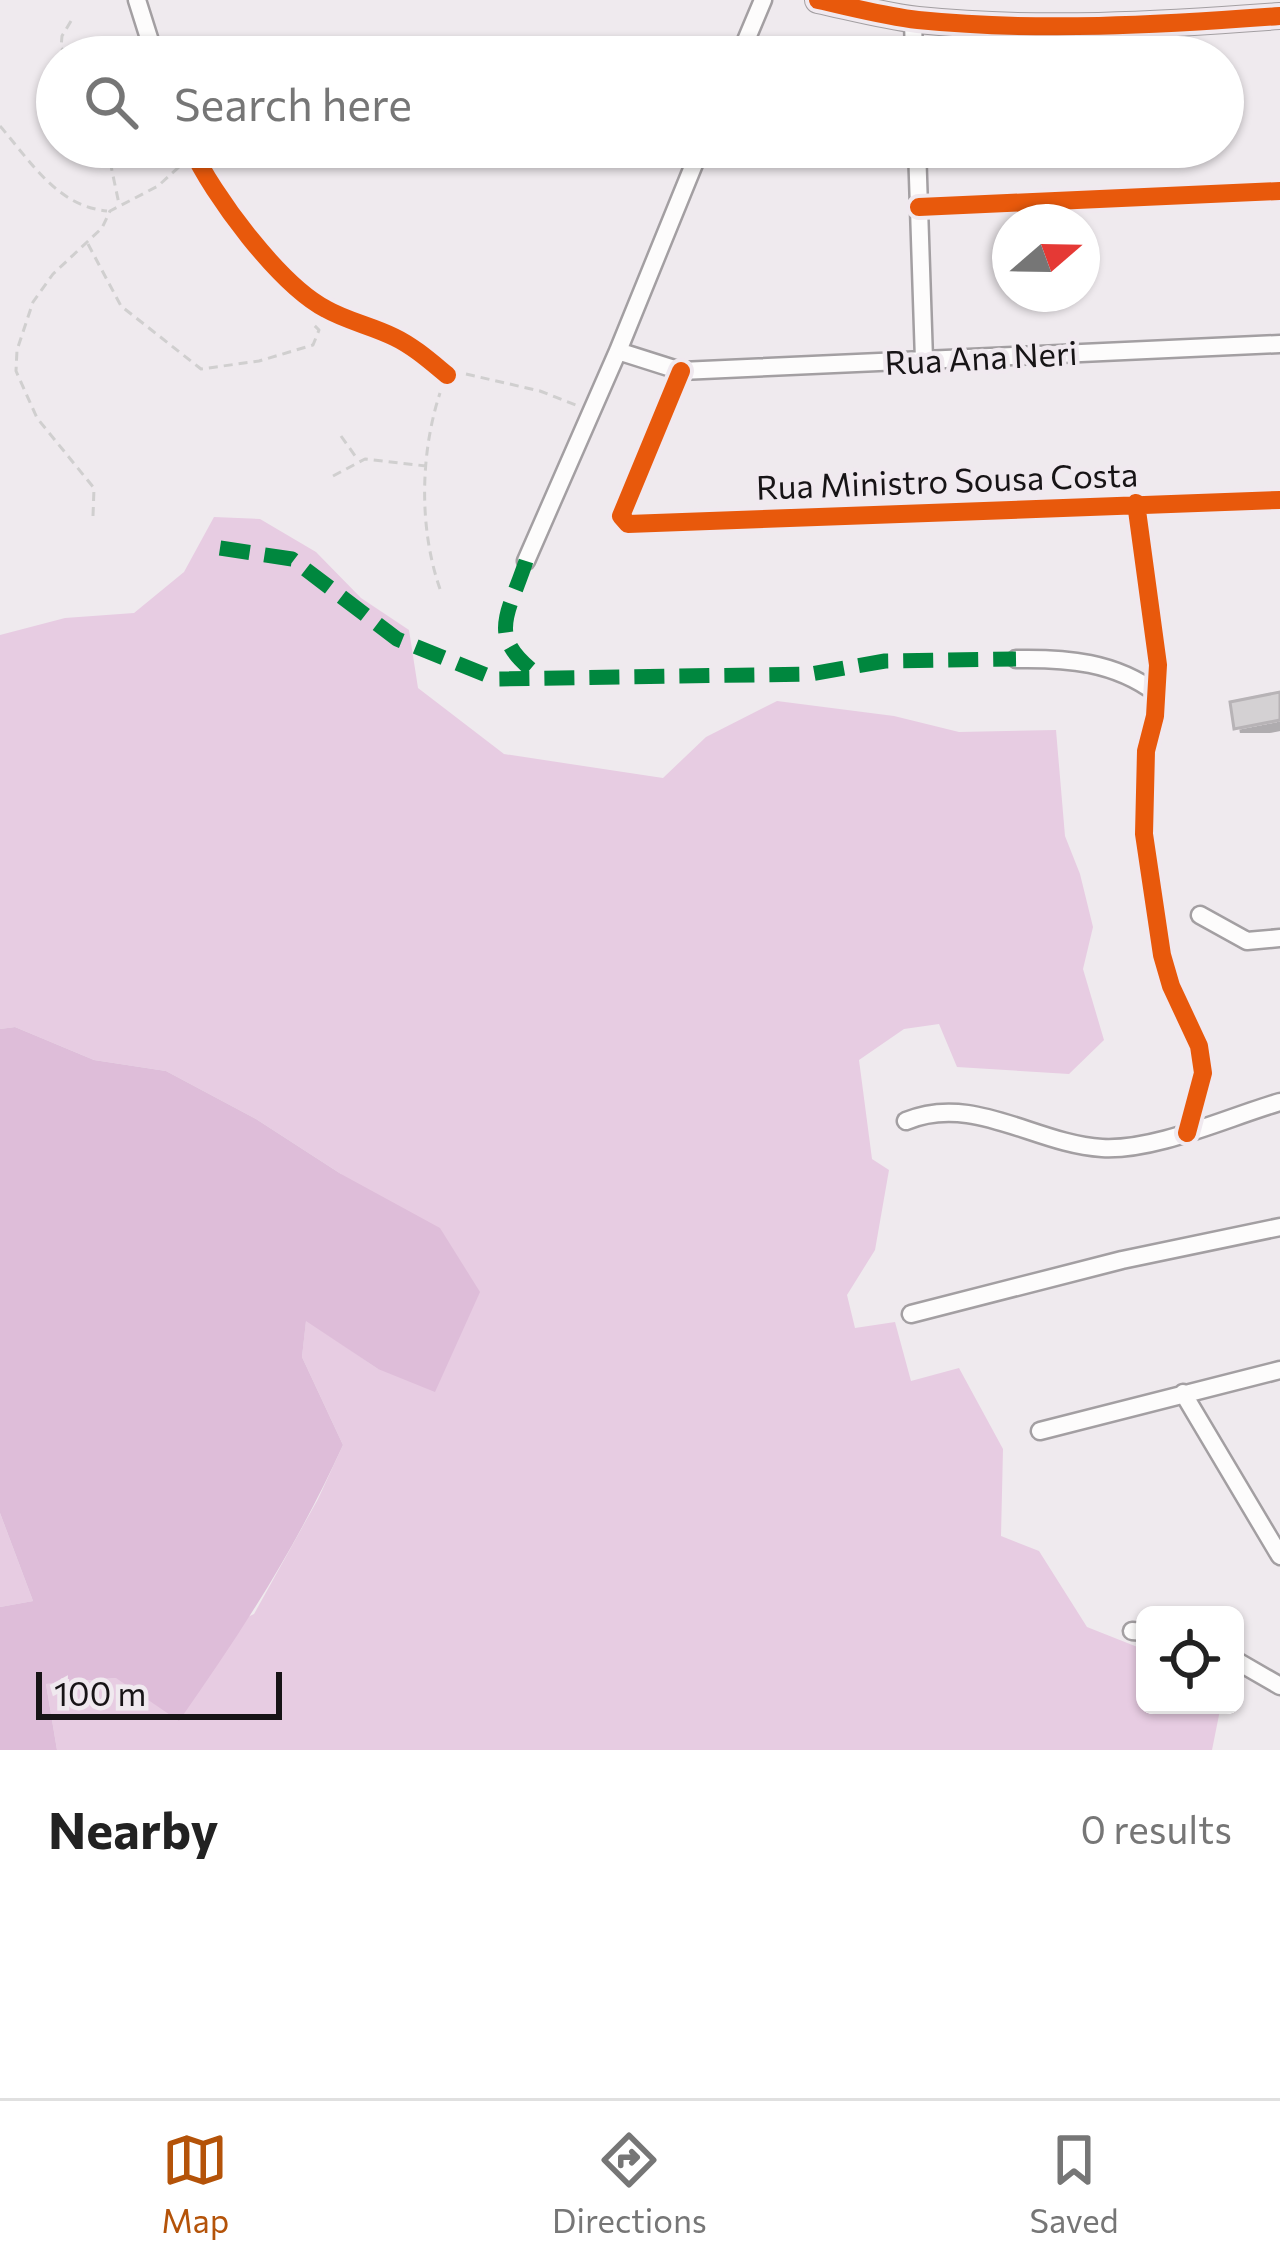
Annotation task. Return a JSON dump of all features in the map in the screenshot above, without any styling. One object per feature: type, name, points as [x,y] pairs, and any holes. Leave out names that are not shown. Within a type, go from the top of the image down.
[{"type":"main road","points":[[818,0],[913,20],[1082,26],[1280,16]]},
{"type":"street","points":[[137,0],[148,36]]},
{"type":"street","points":[[748,36],[763,0]]},
{"type":"street","points":[[913,20],[913,36]]},
{"type":"street","points":[[205,168],[254,243],[322,308],[396,338],[447,375]]},
{"type":"street","points":[[526,561],[692,168]]},
{"type":"street","points":[[918,168],[924,360]]},
{"type":"street","points":[[920,207],[1280,191]]},
{"type":"street","name":"Rua Ana Neri","points":[[618,351],[681,371],[1280,344]]},
{"type":"street","name":"Rua Ministro Sousa Costa","points":[[681,371],[622,516],[628,524],[1280,500]]},
{"type":"street","points":[[1136,503],[1158,665],[1147,751],[1144,834],[1162,956],[1199,1046],[1203,1072],[1186,1133]]},
{"type":"street","points":[[1016,659],[1099,664],[1136,678],[1156,693]]},
{"type":"street","points":[[1200,915],[1247,941],[1280,938]]},
{"type":"street","points":[[906,1121],[930,1111],[955,1112],[1098,1148],[1186,1133],[1280,1102]]},
{"type":"street","points":[[911,1314],[1122,1260],[1280,1227]]},
{"type":"street","points":[[1040,1431],[1280,1370]]},
{"type":"street","points":[[1183,1393],[1280,1556]]},
{"type":"street","points":[[1244,1665],[1280,1686]]},
{"type":"path","points":[[63,36],[71,21]]},
{"type":"path","points":[[0,126],[36,167]]},
{"type":"path","points":[[37,168],[64,199],[110,212]]},
{"type":"path","points":[[111,168],[119,204]]},
{"type":"path","points":[[93,516],[94,488],[37,418],[16,371],[17,350],[33,302],[53,274],[119,204],[158,186],[176,168]]},
{"type":"path","points":[[87,242],[121,306],[201,369],[259,361],[313,345],[319,331],[312,326],[322,308]]},
{"type":"path","points":[[440,590],[427,553],[428,466],[431,421],[447,375],[453,372],[502,382],[591,411]]},
{"type":"path","points":[[341,436],[359,462]]},
{"type":"path","points":[[332,476],[359,462],[428,466]]},
{"type":"shaded area","points":[[214,517],[260,519],[316,552],[361,598],[409,630],[418,688],[504,754],[663,778],[706,737],[777,701],[894,716],[959,732],[1056,730],[1065,836],[1093,927],[1083,969],[1104,1040],[1069,1074],[957,1067],[939,1024],[904,1029],[859,1060],[872,1159],[889,1170],[875,1250],[847,1295],[855,1328],[895,1322],[911,1381],[959,1368],[1003,1449],[1001,1536],[1039,1551],[1087,1627],[1136,1646],[1136,1714],[1219,1714],[1212,1750],[57,1750],[46,1684],[116,1678],[254,1614],[343,1445],[302,1357],[306,1320],[378,1369],[341,1174],[256,1119],[166,1071],[94,1060],[15,1027],[0,1029],[0,635],[65,618],[134,613],[184,572]]},
{"type":"shaded area","points":[[15,1027],[94,1060],[166,1071],[256,1119],[341,1174],[440,1228],[480,1292],[435,1392],[378,1369],[306,1321],[302,1357],[343,1445],[288,1553],[179,1721],[116,1678],[46,1684],[57,1750],[0,1750],[0,1607],[33,1601],[0,1513],[0,1029]]},
{"type":"shaded area","points":[[0,1513],[33,1601],[0,1607]]},
{"type":"building","points":[[1280,692],[1280,720],[1234,729],[1230,702]]},
{"type":"marked path","points":[[220,548],[292,559],[397,639],[496,679],[811,674],[885,661],[1016,659]]},
{"type":"marked path","points":[[526,561],[508,612],[507,638],[524,663],[542,678]]},
{"type":"cycle path","points":[[818,0],[918,20],[1008,26],[1280,16]]},
{"type":"cycle path","points":[[202,168],[269,260],[308,297],[401,341],[447,375]]},
{"type":"cycle path","points":[[919,207],[1280,191]]},
{"type":"cycle path","points":[[681,371],[621,516],[628,524],[1280,500]]},
{"type":"cycle path","points":[[1136,503],[1158,665],[1155,716],[1146,751],[1144,834],[1162,955],[1199,1046],[1203,1073],[1187,1133]]}]
